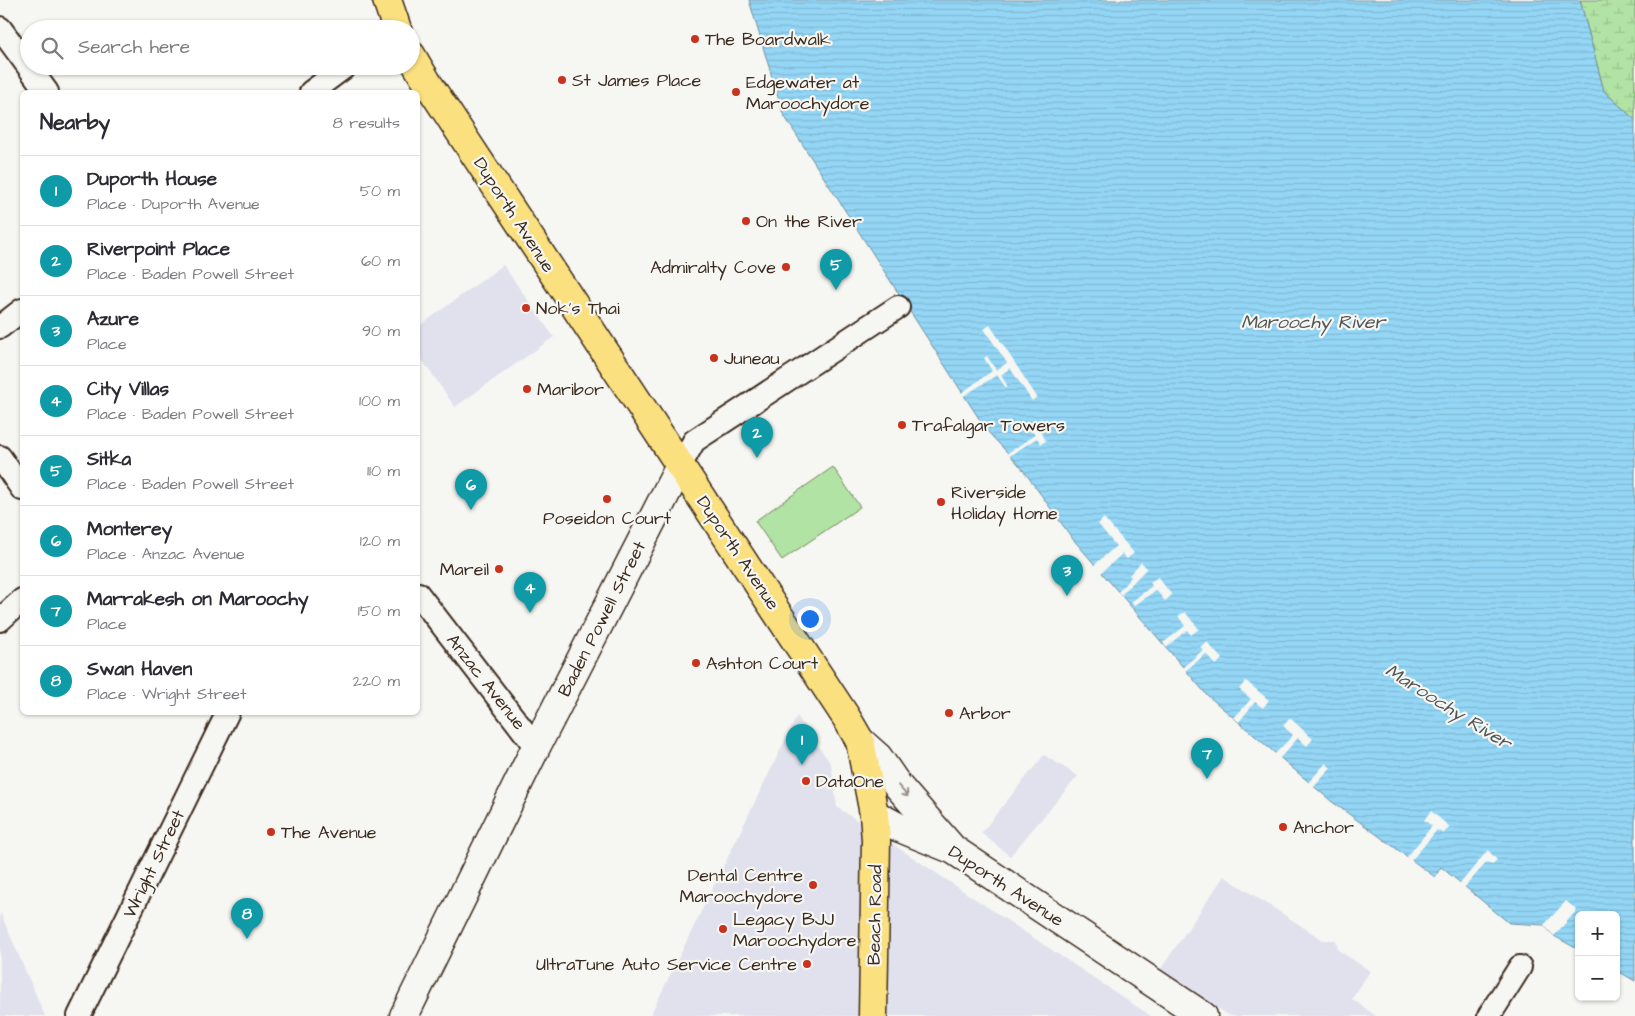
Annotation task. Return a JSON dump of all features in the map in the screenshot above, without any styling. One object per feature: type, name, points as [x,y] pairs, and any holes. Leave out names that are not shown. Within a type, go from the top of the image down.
[{"type":"main road","points":[[388,0],[394,20]]},
{"type":"main road","name":"Duporth Avenue","points":[[420,70],[841,709],[860,741],[874,814]]},
{"type":"main road","name":"Beach Road","points":[[873,1016],[876,840],[874,814]]},
{"type":"street","points":[[0,28],[20,55]]},
{"type":"street","points":[[35,75],[46,90]]},
{"type":"street","points":[[315,90],[334,75]]},
{"type":"street","name":"Baden Powell Street","points":[[404,1016],[536,747],[694,441],[898,307]]},
{"type":"street","points":[[0,327],[20,312]]},
{"type":"street","points":[[0,457],[20,486]]},
{"type":"street","name":"Anzac Avenue","points":[[420,597],[536,747]]},
{"type":"street","points":[[0,620],[20,602]]},
{"type":"street","name":"Wright Street","points":[[79,1016],[227,715]]},
{"type":"street","points":[[860,741],[878,757],[898,786],[954,850]]},
{"type":"street","name":"Duporth Avenue","points":[[874,814],[900,828],[954,850],[1203,1016]]},
{"type":"street","points":[[1489,1016],[1520,967]]},
{"type":"shaded area","points":[[503,265],[554,337],[455,407],[420,357],[420,326]]},
{"type":"shaded area","points":[[797,716],[831,764],[837,807],[1151,1016],[650,1016]]},
{"type":"shaded area","points":[[1044,755],[1078,776],[1010,856],[981,833]]},
{"type":"shaded area","points":[[1224,876],[1323,940],[1336,940],[1338,950],[1370,971],[1352,999],[1376,1016],[1230,1016],[1160,970]]},
{"type":"shaded area","points":[[0,912],[45,1016],[0,1016]]},
{"type":"green space","points":[[1580,0],[1635,0],[1635,120],[1604,91]]},
{"type":"green space","points":[[833,467],[860,507],[782,560],[755,521]]},
{"type":"water","name":"Maroochy River","points":[[749,0],[1580,0],[1604,91],[1635,120],[1635,981],[1620,972],[1620,911],[1575,911],[1575,948],[1554,936],[1544,925],[1509,923],[1441,867],[1435,877],[1331,801],[1207,695],[1072,538],[1021,467],[987,431],[783,114]]},
{"type":"pier","points":[[990,325],[1037,397],[1032,401],[1010,368],[1001,375],[1008,387],[1006,388],[997,375],[962,397],[960,394],[992,371],[984,358],[987,356],[996,370],[1007,363],[984,329]]},
{"type":"pier","points":[[1037,426],[1046,441],[1041,444],[1037,438],[1008,457],[1006,454],[1035,435],[1031,430]]},
{"type":"pier","points":[[1104,518],[1134,553],[1127,559],[1122,554],[1100,574],[1093,566],[1116,546],[1098,524]]},
{"type":"pier","points":[[1141,562],[1147,568],[1121,595],[1118,592],[1131,577],[1129,575]]},
{"type":"pier","points":[[1158,577],[1172,595],[1165,601],[1156,590],[1134,606],[1131,602],[1152,586],[1150,582]]},
{"type":"pier","points":[[1185,612],[1199,629],[1191,635],[1187,630],[1166,647],[1163,643],[1185,626],[1178,616]]},
{"type":"pier","points":[[1207,642],[1222,659],[1216,665],[1206,654],[1184,672],[1181,669],[1203,650],[1200,647]]},
{"type":"pier","points":[[1246,681],[1269,700],[1263,708],[1255,702],[1239,722],[1234,718],[1251,699],[1239,689]]},
{"type":"pier","points":[[1290,718],[1313,739],[1307,746],[1298,738],[1279,759],[1274,755],[1293,735],[1283,726]]},
{"type":"pier","points":[[1326,763],[1331,768],[1313,788],[1307,784]]},
{"type":"pier","points":[[1431,811],[1450,827],[1443,834],[1437,830],[1410,862],[1406,858],[1432,826],[1424,820]]},
{"type":"pier","points":[[1488,850],[1497,860],[1492,865],[1487,862],[1463,889],[1459,885]]},
{"type":"pier","points":[[1566,901],[1577,910],[1554,936],[1544,925]]},
{"type":"place","name":"The Boardwalk","points":[[695,39]]},
{"type":"place","name":"St James Place","points":[[562,80]]},
{"type":"place","name":"Edgewater at Maroochydore","points":[[736,92]]},
{"type":"place","name":"On the River","points":[[746,221]]},
{"type":"place","name":"Admiralty Cove","points":[[786,267]]},
{"type":"place","name":"Sitka","points":[[836,290]]},
{"type":"place","name":"Nok's Thai","points":[[526,308]]},
{"type":"place","name":"Juneau","points":[[714,358]]},
{"type":"place","name":"Maribor","points":[[527,389]]},
{"type":"place","name":"Trafalgar Towers","points":[[902,425]]},
{"type":"place","name":"Riverpoint Place","points":[[757,458]]},
{"type":"place","name":"Poseidon Court","points":[[607,499]]},
{"type":"place","name":"Riverside Holiday Home","points":[[941,502]]},
{"type":"place","name":"Monterey","points":[[471,510]]},
{"type":"place","name":"Mareil","points":[[499,569]]},
{"type":"place","name":"Azure","points":[[1067,596]]},
{"type":"place","name":"City Villas","points":[[530,613]]},
{"type":"place","name":"Ashton Court","points":[[696,663]]},
{"type":"place","name":"Arbor","points":[[949,713]]},
{"type":"place","name":"Duporth House","points":[[802,765]]},
{"type":"place","name":"Marrakesh on Maroochy","points":[[1207,779]]},
{"type":"place","name":"DataOne","points":[[806,781]]},
{"type":"place","name":"Anchor","points":[[1283,827]]},
{"type":"place","name":"The Avenue","points":[[271,832]]},
{"type":"place","name":"Dental Centre Maroochydore","points":[[813,885]]},
{"type":"place","name":"Legacy BJJ Maroochydore","points":[[723,929]]},
{"type":"place","name":"Swan Haven","points":[[247,939]]},
{"type":"place","name":"UltraTune Auto Service Centre","points":[[807,964]]}]
